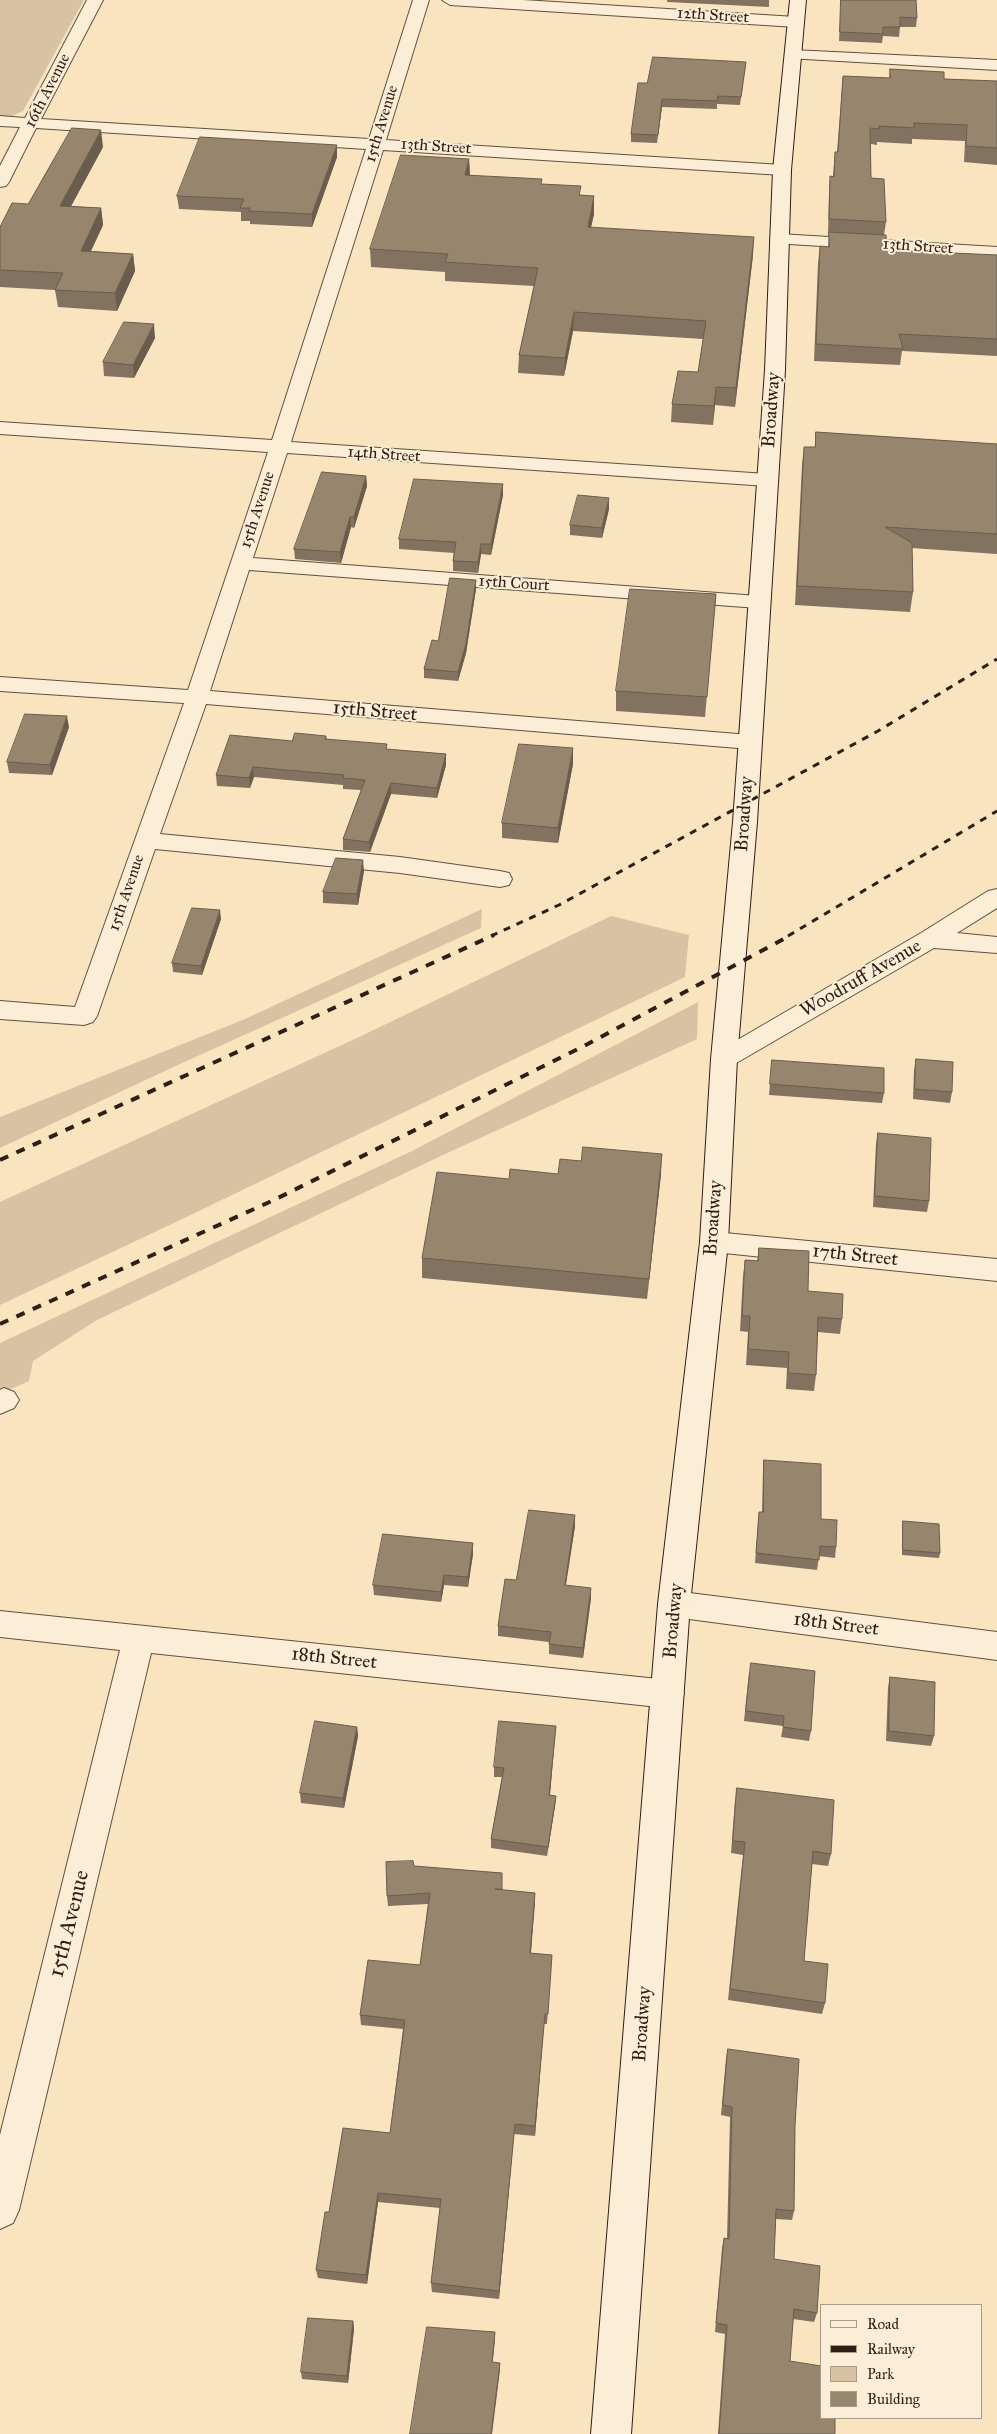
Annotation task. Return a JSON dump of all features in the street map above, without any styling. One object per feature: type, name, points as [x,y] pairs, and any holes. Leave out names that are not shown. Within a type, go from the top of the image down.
[{"type":"street","name":"16th Avenue","points":[[0,182],[95,0]]},
{"type":"street","name":"15th Avenue","points":[[0,1010],[84,1016],[197,697],[421,0]]},
{"type":"street","name":"12th Street","points":[[450,0],[796,22]]},
{"type":"street","name":"Broadway","points":[[611,2434],[674,1604],[714,1242],[724,1059],[750,742],[775,370],[782,170],[798,0]]},
{"type":"street","points":[[793,55],[997,65]]},
{"type":"street","name":"13th Street","points":[[0,121],[782,170]]},
{"type":"street","name":"13th Street","points":[[779,239],[997,252]]},
{"type":"street","name":"14th Street","points":[[0,428],[767,480]]},
{"type":"street","name":"15th Court","points":[[240,563],[758,602]]},
{"type":"street","name":"15th Street","points":[[0,684],[197,697],[750,742]]},
{"type":"street","points":[[146,840],[400,865],[500,879]]},
{"type":"street","name":"Woodruff Avenue","points":[[724,1059],[930,939],[997,897]]},
{"type":"street","points":[[930,939],[997,945]]},
{"type":"street","name":"17th Street","points":[[714,1242],[997,1270]]},
{"type":"street","name":"18th Street","points":[[674,1604],[997,1646]]},
{"type":"street","name":"18th Street","points":[[0,1624],[668,1694]]},
{"type":"street","name":"15th Avenue","points":[[0,2210],[139,1639]]},
{"type":"green space","points":[[0,0],[84,0],[23,111],[12,116],[0,116]]},
{"type":"green space","points":[[482,909],[481,928],[180,1064],[0,1148],[0,1117],[245,1019]]},
{"type":"green space","points":[[611,916],[689,935],[685,977],[0,1305],[0,1202],[357,1038]]},
{"type":"green space","points":[[698,1002],[697,1039],[443,1155],[97,1320],[33,1361],[29,1381],[0,1394],[0,1343],[412,1151]]},
{"type":"building","points":[[841,0],[916,0],[917,18],[900,17],[900,27],[883,27],[883,34],[840,32]]},
{"type":"building","points":[[653,57],[746,62],[741,97],[718,96],[717,101],[662,99],[658,135],[631,134],[638,83],[647,83]]},
{"type":"building","points":[[890,69],[944,72],[944,79],[997,81],[997,148],[966,146],[967,125],[914,123],[914,128],[879,126],[879,129],[870,128],[871,178],[884,179],[886,222],[829,219],[830,176],[834,177],[835,152],[838,152],[843,76],[890,78]]},
{"type":"building","points":[[72,128],[101,130],[60,206],[101,208],[81,251],[133,254],[115,293],[55,290],[63,273],[0,270],[0,227],[12,203],[28,204]]},
{"type":"building","points":[[200,137],[337,145],[312,214],[249,211],[250,208],[240,208],[244,199],[177,196]]},
{"type":"building","points":[[401,155],[469,159],[465,175],[542,179],[541,184],[581,186],[579,195],[594,196],[588,227],[754,237],[736,388],[716,387],[714,406],[672,404],[678,371],[698,372],[706,321],[574,312],[565,358],[519,355],[538,268],[445,262],[448,254],[370,249]]},
{"type":"building","points":[[829,232],[886,235],[887,250],[997,255],[997,339],[899,334],[903,349],[816,344],[820,246],[829,247]]},
{"type":"building","points":[[124,322],[154,324],[133,365],[103,362]]},
{"type":"building","points":[[816,432],[997,444],[997,534],[885,527],[912,543],[913,592],[797,586],[804,447],[815,447]]},
{"type":"building","points":[[322,472],[366,476],[354,517],[350,517],[340,552],[294,549]]},
{"type":"building","points":[[414,479],[503,484],[491,544],[481,544],[478,562],[453,561],[456,542],[399,539]]},
{"type":"building","points":[[578,495],[609,498],[602,528],[570,525]]},
{"type":"building","points":[[450,578],[476,580],[466,644],[458,672],[424,669],[432,640],[438,641]]},
{"type":"building","points":[[630,589],[716,594],[707,697],[616,691]]},
{"type":"building","points":[[25,714],[67,716],[50,765],[7,762]]},
{"type":"building","points":[[295,733],[326,736],[325,739],[387,744],[386,749],[446,754],[437,788],[391,783],[369,842],[343,839],[365,780],[343,778],[344,775],[253,767],[249,778],[216,775],[230,735],[292,741]]},
{"type":"building","points":[[519,744],[573,748],[558,828],[502,823]]},
{"type":"building","points":[[336,858],[363,860],[357,894],[323,892]]},
{"type":"building","points":[[192,908],[220,910],[201,966],[172,963]]},
{"type":"building","points":[[916,1059],[953,1062],[952,1092],[915,1089]]},
{"type":"building","points":[[772,1060],[884,1068],[884,1093],[770,1084]]},
{"type":"building","points":[[878,1133],[931,1138],[929,1201],[875,1196]]},
{"type":"building","points":[[583,1147],[662,1154],[649,1279],[422,1258],[437,1172],[509,1179],[510,1169],[558,1174],[560,1159],[581,1161]]},
{"type":"building","points":[[759,1248],[809,1251],[808,1291],[843,1294],[842,1319],[818,1317],[816,1375],[788,1373],[789,1352],[748,1349],[750,1316],[742,1316],[745,1260],[758,1261]]},
{"type":"building","points":[[764,1460],[821,1464],[821,1519],[837,1520],[836,1547],[820,1546],[819,1560],[756,1553],[759,1512],[763,1512]]},
{"type":"building","points":[[529,1510],[575,1515],[565,1585],[591,1588],[583,1648],[549,1644],[551,1632],[498,1626],[505,1579],[516,1580]]},
{"type":"building","points":[[903,1521],[939,1524],[940,1553],[903,1550]]},
{"type":"building","points":[[383,1534],[473,1543],[468,1577],[444,1575],[441,1592],[373,1585]]},
{"type":"building","points":[[751,1663],[815,1671],[811,1731],[783,1727],[784,1716],[746,1711]]},
{"type":"building","points":[[890,1677],[935,1682],[934,1736],[889,1731]]},
{"type":"building","points":[[315,1721],[357,1727],[343,1798],[300,1793]]},
{"type":"building","points":[[499,1721],[556,1726],[549,1795],[556,1796],[548,1847],[491,1839],[504,1768],[494,1767]]},
{"type":"building","points":[[737,1788],[834,1800],[831,1854],[813,1851],[804,1961],[828,1964],[825,2003],[730,1989],[745,1842],[733,1841]]},
{"type":"building","points":[[413,1861],[414,1866],[502,1873],[502,1889],[495,1889],[535,1893],[530,1953],[552,1955],[548,2014],[545,2014],[535,2126],[515,2124],[499,2291],[431,2283],[441,2199],[378,2193],[366,2275],[316,2270],[325,2212],[329,2212],[343,2128],[390,2133],[405,2020],[360,2015],[368,1960],[420,1965],[430,1893],[387,1896],[386,1862]]},
{"type":"building","points":[[728,2049],[799,2059],[795,2126],[794,2211],[776,2209],[774,2259],[820,2266],[817,2313],[794,2309],[790,2361],[820,2366],[820,2419],[835,2419],[835,2434],[719,2434],[727,2325],[716,2323],[724,2238],[729,2239],[732,2107],[723,2105]]},
{"type":"building","points":[[308,2318],[353,2321],[347,2376],[301,2372]]},
{"type":"building","points":[[427,2327],[495,2332],[492,2362],[500,2363],[491,2434],[410,2434]]},
{"type":"railway","points":[[491,936],[559,905],[878,731],[997,659]]},
{"type":"railway","points":[[788,936],[997,811]]},
{"type":"railway","points":[[0,1160],[494,935]]},
{"type":"railway","points":[[0,1324],[274,1200],[582,1047],[791,935]]}]
